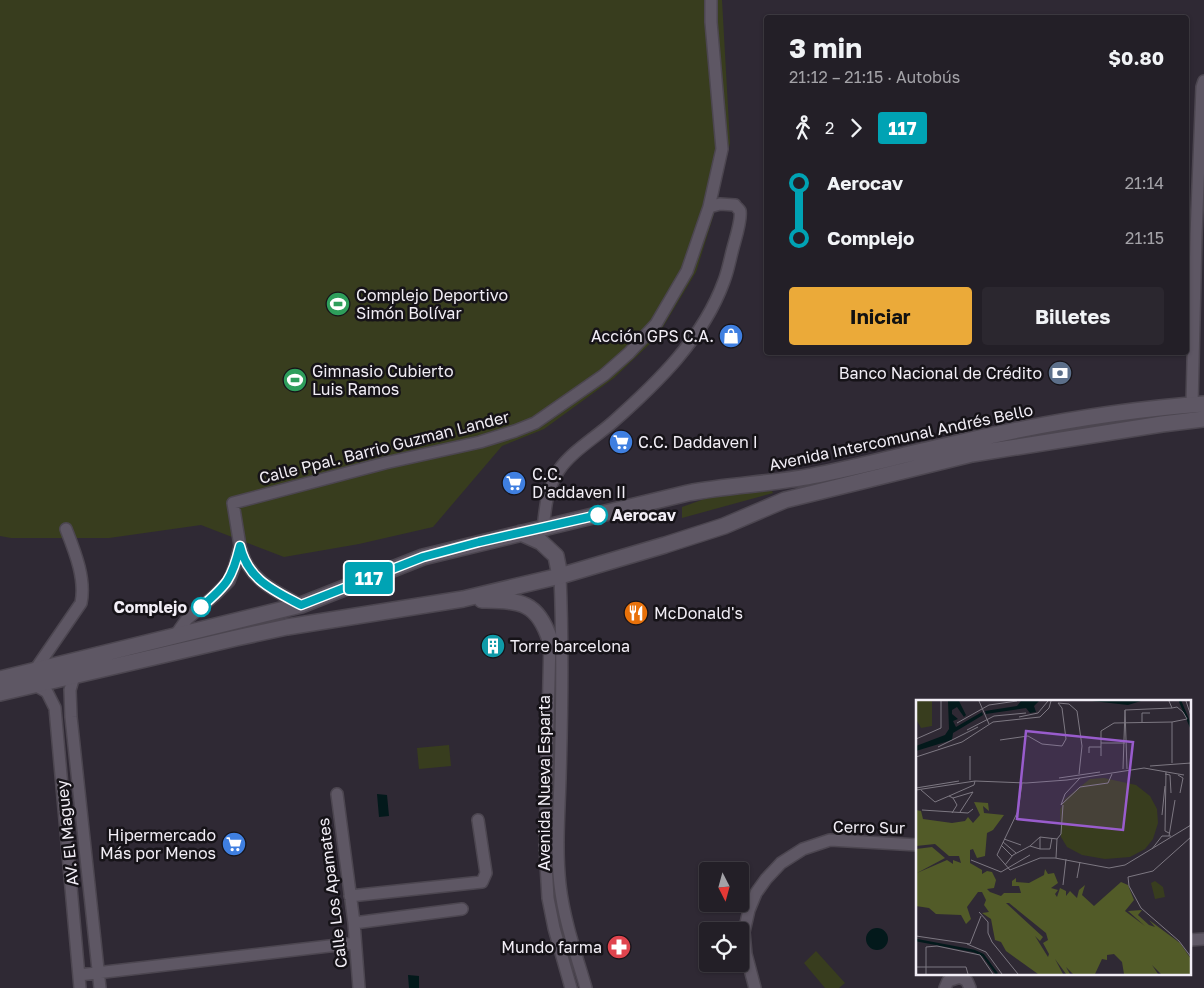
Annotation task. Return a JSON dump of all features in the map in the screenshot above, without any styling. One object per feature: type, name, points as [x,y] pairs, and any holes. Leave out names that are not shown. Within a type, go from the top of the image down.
[{"type":"main road","name":"Avenida Intercomunal Andrés Bello","points":[[0,693],[35,678],[175,636],[301,605],[423,557],[688,492],[813,476],[1038,426],[1148,410],[1198,405]]},
{"type":"main road","name":"Avenida Intercomunal Andrés Bello","points":[[0,679],[74,676],[287,627],[463,599],[560,576],[665,545],[724,526],[785,500],[962,456],[1162,424],[1204,420]]},
{"type":"main road","points":[[521,533],[541,542],[556,556],[560,576]]},
{"type":"main road","points":[[463,599],[515,601],[531,607],[541,620],[550,640]]},
{"type":"street","name":"Calle Ppal. Barrio Guzman Lander","points":[[175,636],[187,619],[229,581],[240,546],[233,503],[386,463],[480,442],[535,423],[604,375],[656,324],[687,271],[709,207],[722,149],[711,22],[711,0]]},
{"type":"street","points":[[1198,405],[1196,235],[1202,88],[1204,80]]},
{"type":"street","points":[[543,528],[550,484],[560,468],[622,414],[669,368],[691,343],[713,308],[729,267],[740,211],[735,205],[728,203],[709,207]]},
{"type":"street","points":[[35,678],[80,603],[83,593],[75,553],[66,529]]},
{"type":"street","points":[[240,546],[244,560],[252,573],[274,590],[301,605]]},
{"type":"street","name":"Avenida Nueva Esparta","points":[[560,576],[560,779],[557,837],[560,884],[564,908],[586,988]]},
{"type":"street","name":"Avenida Nueva Esparta","points":[[550,640],[545,846],[546,878],[554,928],[571,988]]},
{"type":"street","name":"AV. El Maguey","points":[[74,676],[70,690],[71,717],[100,988]]},
{"type":"street","name":"AV. El Maguey","points":[[35,678],[47,692],[55,708],[80,988]]},
{"type":"street","name":"Calle Los Apamates","points":[[337,794],[354,923],[359,988]]},
{"type":"street","points":[[350,896],[482,882],[486,873],[478,820]]},
{"type":"street","name":"Cerro Sur","points":[[756,988],[746,954],[744,932],[749,910],[756,894],[766,879],[781,863],[803,850],[830,840],[916,845]]},
{"type":"street","points":[[354,923],[462,909]]},
{"type":"street","points":[[79,975],[234,960],[355,943]]},
{"type":"street","points":[[945,981],[960,976],[967,981],[970,988]]},
{"type":"green space","name":"Complejo Deportivo Simón Bolívar","points":[[0,0],[722,0],[730,143],[714,214],[696,272],[657,337],[614,378],[544,429],[502,446],[433,527],[359,544],[284,557],[201,525],[109,538],[11,538],[0,536]]},
{"type":"green space","points":[[770,487],[773,493],[682,518],[682,507],[721,493]]},
{"type":"green space","points":[[449,745],[451,766],[419,769],[417,748]]},
{"type":"green space","points":[[816,951],[845,983],[839,988],[825,988],[804,963]]},
{"type":"shaded area","points":[[377,794],[387,795],[389,816],[379,817]]},
{"type":"shaded area","points":[[877,928],[885,931],[888,939],[885,947],[877,950],[869,947],[866,939],[869,931]]},
{"type":"shaded area","points":[[408,975],[419,976],[419,988],[409,988]]},
{"type":"bus line","name":"117","points":[[201,607],[229,581],[240,546],[244,560],[252,573],[274,590],[301,605],[423,557],[479,542],[598,515]]},
{"type":"place","name":"Complejo Deportivo Simón Bolívar","points":[[338,304]]},
{"type":"place","name":"Acción GPS C.A.","points":[[731,336]]},
{"type":"place","name":"Banco Nacional de Crédito","points":[[1060,373]]},
{"type":"place","name":"Gimnasio Cubierto Luis Ramos","points":[[295,380]]},
{"type":"place","name":"C.C. Daddaven I","points":[[621,442]]},
{"type":"place","name":"C.C. D'addaven II","points":[[514,483]]},
{"type":"place","name":"Aerocav","points":[[598,515]]},
{"type":"place","name":"Complejo","points":[[201,607]]},
{"type":"place","name":"McDonald's","points":[[636,613]]},
{"type":"place","name":"Torre barcelona","points":[[493,646]]},
{"type":"place","name":"Hipermercado Más por Menos","points":[[234,844]]},
{"type":"place","name":"Mundo farma","points":[[619,947]]}]
